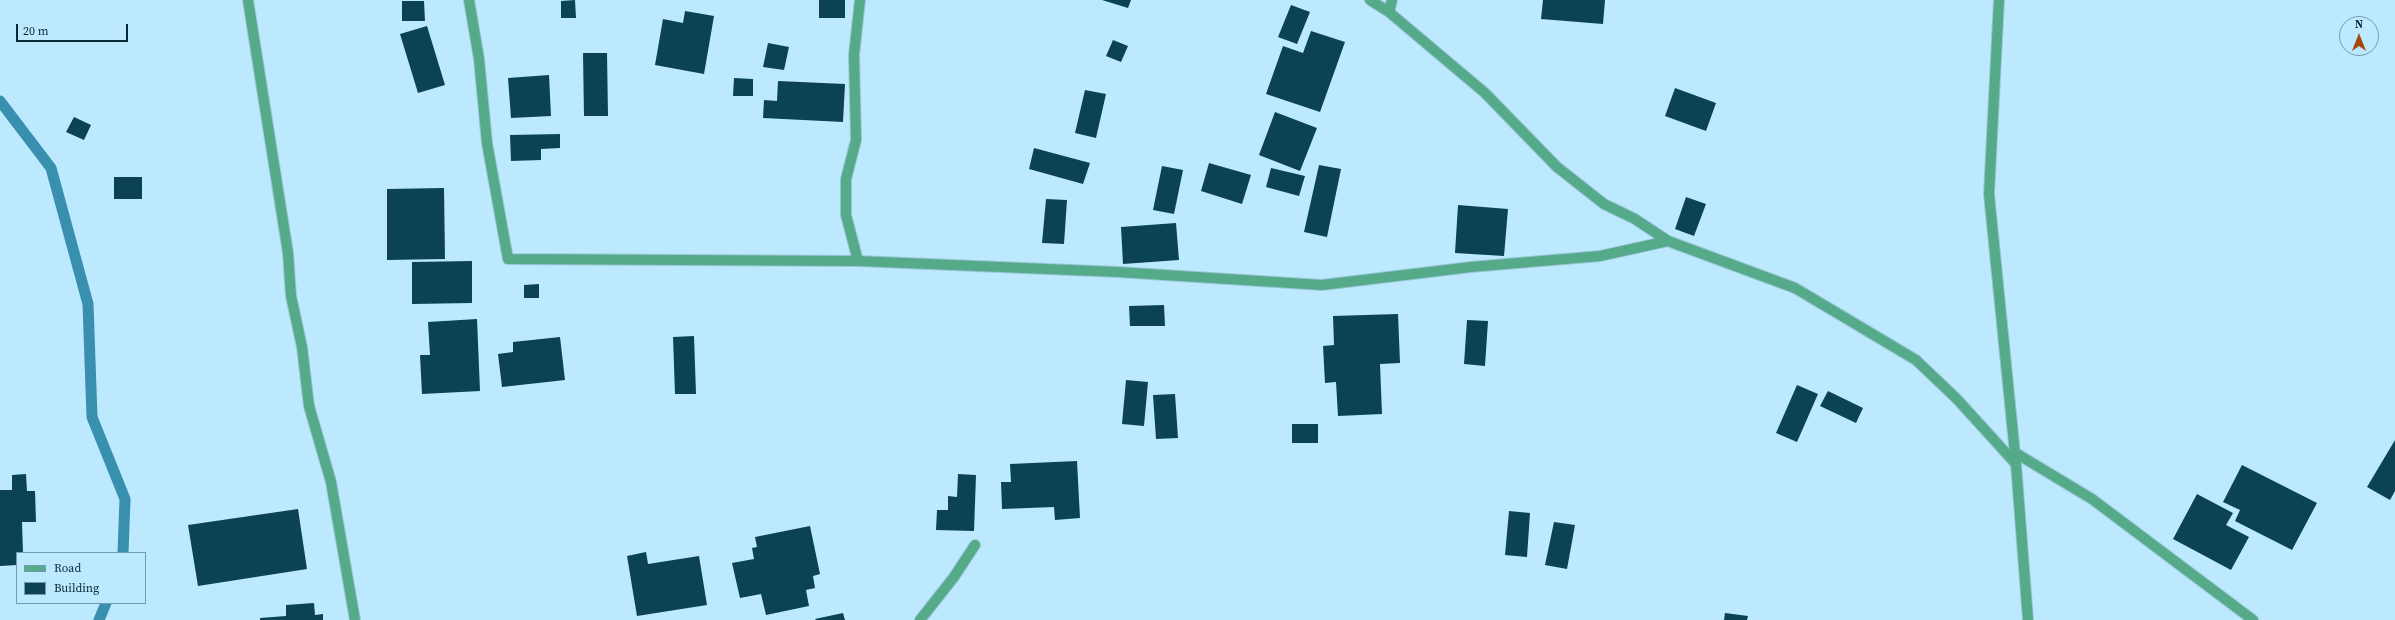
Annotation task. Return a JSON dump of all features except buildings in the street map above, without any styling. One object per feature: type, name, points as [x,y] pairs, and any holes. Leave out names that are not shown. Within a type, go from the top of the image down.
[{"type":"street","points":[[248,0],[288,252],[291,296],[302,347],[309,406],[331,482],[355,620]]},
{"type":"street","points":[[470,0],[479,59],[487,144],[508,259],[858,261],[1118,272],[1322,285],[1471,267],[1600,256],[1668,241]]},
{"type":"street","points":[[858,261],[846,215],[846,179],[856,140],[854,56],[860,0]]},
{"type":"street","points":[[1370,0],[1389,12],[1485,93],[1557,167],[1604,204],[1635,219],[1668,241],[1795,288],[1916,360],[1956,398],[2016,464]]},
{"type":"street","points":[[1389,12],[1392,0]]},
{"type":"street","points":[[1999,0],[1989,194],[2016,464],[2028,620]]},
{"type":"street","points":[[2014,452],[2092,499],[2253,620]]},
{"type":"street","points":[[920,620],[954,577],[975,545]]},
{"type":"waterway","points":[[0,101],[51,168],[88,304],[92,417],[125,499],[123,552]]},
{"type":"waterway","points":[[99,620],[106,604]]}]
